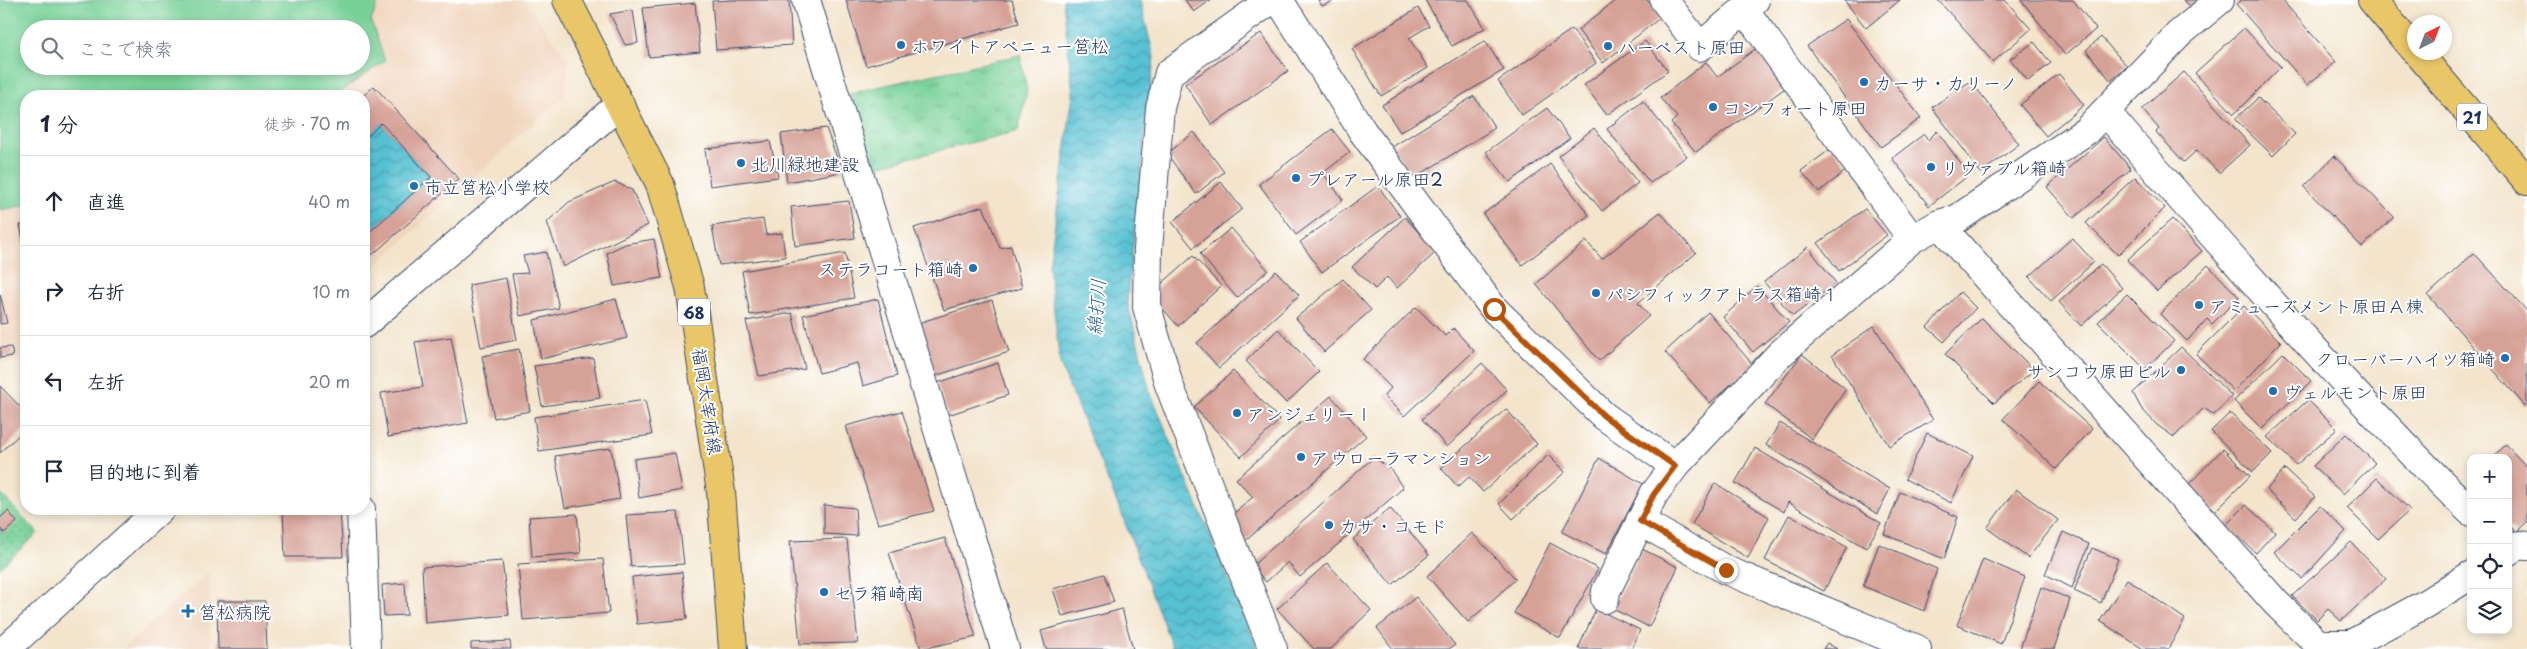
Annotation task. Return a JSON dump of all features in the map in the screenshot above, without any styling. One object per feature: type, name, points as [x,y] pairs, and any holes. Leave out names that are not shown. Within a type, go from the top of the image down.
[{"type":"main road","name":"福岡太宰府線","points":[[567,0],[660,184],[690,287],[721,492],[733,649]]},
{"type":"main road","name":"21","points":[[2372,0],[2407,41]]},
{"type":"main road","name":"21","points":[[2424,60],[2527,181]]},
{"type":"street","points":[[806,0],[1005,649]]},
{"type":"street","points":[[1271,0],[1169,73],[1160,108],[1148,249],[1147,307],[1169,385],[1272,649]]},
{"type":"street","points":[[1279,0],[1363,132],[1494,309],[1604,416],[1675,466]]},
{"type":"street","points":[[1664,0],[1700,47],[1750,4],[1912,239]]},
{"type":"street","points":[[1605,599],[1606,591],[1654,494],[1675,466],[1780,354],[1912,239],[1939,224],[1957,219],[2086,131],[2180,34],[2220,0]]},
{"type":"street","points":[[370,319],[620,104]]},
{"type":"street","points":[[2105,111],[2208,230],[2415,458],[2467,508]]},
{"type":"street","points":[[1939,224],[2276,603],[2318,644],[2351,644],[2425,604],[2467,578]]},
{"type":"street","points":[[6,649],[153,515]]},
{"type":"street","points":[[361,515],[366,649]]},
{"type":"street","points":[[1640,521],[1726,570],[1874,641],[1917,649]]},
{"type":"shaded area","name":"市立筥松小学校","points":[[0,0],[524,0],[569,60],[564,96],[370,271],[370,90],[20,90],[20,361],[0,364]]},
{"type":"shaded area","name":"筥松病院","points":[[209,572],[211,649],[122,649]]},
{"type":"green space","points":[[0,0],[379,0],[371,21],[385,61],[370,71],[370,20],[20,20],[20,75],[365,75],[343,90],[20,90],[20,206],[0,210]]},
{"type":"green space","points":[[1020,55],[1027,91],[1018,131],[873,167],[851,93]]},
{"type":"green space","points":[[0,493],[38,533],[0,568]]},
{"type":"water","name":"綿打川","points":[[1063,0],[1140,0],[1154,57],[1127,300],[1150,392],[1258,649],[1173,649],[1122,515],[1060,364],[1049,267],[1073,94]]},
{"type":"water","points":[[381,123],[431,177],[370,232],[370,134]]},
{"type":"building","points":[[789,0],[792,45],[716,50],[712,1]]},
{"type":"building","name":"ホワイトアベニュー筥松","points":[[846,0],[1012,0],[1019,23],[866,66]]},
{"type":"building","points":[[1185,0],[1211,0],[1194,12]]},
{"type":"building","points":[[1318,0],[1335,0],[1322,6]]},
{"type":"building","points":[[1425,0],[1468,0],[1485,28],[1452,46]]},
{"type":"building","name":"ハーベスト原田","points":[[1616,0],[1647,0],[1661,17],[1603,63],[1578,30]]},
{"type":"building","points":[[1844,0],[1900,0],[1866,28]]},
{"type":"building","points":[[1938,0],[2005,0],[2031,29],[1993,62]]},
{"type":"building","points":[[2021,0],[2073,0],[2096,29],[2065,55]]},
{"type":"building","points":[[2183,0],[2203,0],[2192,10]]},
{"type":"building","points":[[2241,0],[2282,0],[2336,62],[2307,85],[2236,4]]},
{"type":"building","points":[[695,3],[700,52],[649,57],[643,8]]},
{"type":"building","points":[[1418,8],[1429,26],[1409,38],[1428,68],[1381,96],[1352,49]]},
{"type":"building","points":[[633,10],[638,43],[625,45],[610,14]]},
{"type":"building","name":"カーサ・カリーノ","points":[[1846,19],[1921,118],[1881,147],[1807,46]]},
{"type":"building","points":[[2244,28],[2281,67],[2234,114],[2195,73]]},
{"type":"building","points":[[1572,29],[1596,63],[1522,115],[1498,81]]},
{"type":"building","points":[[1261,33],[1288,71],[1212,125],[1185,84]]},
{"type":"building","points":[[2101,37],[2127,66],[2111,81],[2086,50]]},
{"type":"building","points":[[1485,41],[1504,70],[1400,132],[1382,105]]},
{"type":"building","points":[[1645,41],[1668,71],[1607,115],[1584,85]]},
{"type":"building","points":[[2034,42],[2051,63],[2028,81],[2010,59]]},
{"type":"building","name":"コンフォート原田","points":[[1758,47],[1788,86],[1696,152],[1671,123],[1677,117],[1660,98],[1706,62],[1717,77]]},
{"type":"building","points":[[2184,72],[2250,145],[2219,173],[2197,150],[2184,162],[2156,132],[2159,129],[2142,109]]},
{"type":"building","points":[[2059,74],[2084,105],[2046,136],[2020,105]]},
{"type":"building","points":[[1971,81],[2019,144],[1981,173],[1932,107]]},
{"type":"building","points":[[374,86],[459,179],[370,257],[370,232],[431,177],[381,123],[370,134],[370,90]]},
{"type":"building","points":[[1474,96],[1495,128],[1414,178],[1392,147]]},
{"type":"building","points":[[2258,98],[2295,134],[2273,156],[2235,119]]},
{"type":"building","points":[[1643,101],[1687,156],[1650,183],[1607,129]]},
{"type":"building","points":[[1547,108],[1570,138],[1510,182],[1486,152]]},
{"type":"building","points":[[826,128],[842,172],[787,182],[781,134]]},
{"type":"building","points":[[1594,128],[1638,183],[1602,211],[1558,156]]},
{"type":"building","name":"プレアール原田2","points":[[1332,129],[1350,152],[1323,173],[1343,200],[1296,235],[1259,184]]},
{"type":"building","name":"リヴァブル箱崎","points":[[1937,131],[1969,175],[1929,206],[1892,158],[1924,134],[1928,140]]},
{"type":"building","points":[[1194,132],[1224,172],[1196,194],[1167,154]]},
{"type":"building","points":[[2104,137],[2131,169],[2074,218],[2047,187]]},
{"type":"building","name":"北川緑地建設","points":[[770,141],[778,177],[710,186],[705,149]]},
{"type":"building","points":[[1832,148],[1849,168],[1819,192],[1801,171]]},
{"type":"building","points":[[2334,156],[2394,217],[2362,247],[2304,187]]},
{"type":"building","points":[[1550,164],[1589,215],[1522,265],[1483,214]]},
{"type":"building","points":[[2135,177],[2165,208],[2118,255],[2086,223]]},
{"type":"building","points":[[615,182],[632,190],[648,225],[563,267],[547,222],[569,202]]},
{"type":"building","points":[[1221,182],[1242,209],[1193,248],[1172,222]]},
{"type":"building","points":[[1378,186],[1400,216],[1322,272],[1300,242]]},
{"type":"building","points":[[849,201],[855,238],[795,246],[791,207]]},
{"type":"building","name":"ステラコート箱崎","points":[[983,206],[1000,248],[1011,246],[1022,288],[944,310],[914,228]]},
{"type":"building","points":[[1865,209],[1887,235],[1839,271],[1818,243]]},
{"type":"building","name":"パシフィックアトラス箱崎１","points":[[1660,212],[1696,253],[1638,303],[1649,316],[1599,361],[1536,284],[1586,241],[1602,259]]},
{"type":"building","points":[[1405,217],[1436,252],[1397,288],[1387,277],[1375,289],[1352,267]]},
{"type":"building","points":[[763,219],[766,235],[782,233],[785,257],[719,265],[712,226]]},
{"type":"building","points":[[2172,219],[2202,251],[2157,291],[2127,260]]},
{"type":"building","points":[[1231,228],[1268,270],[1237,298],[1200,254]]},
{"type":"building","points":[[2072,238],[2094,262],[2051,301],[2029,277]]},
{"type":"building","points":[[654,239],[662,278],[614,286],[607,253],[625,244]]},
{"type":"building","points":[[1808,247],[1836,283],[1793,316],[1764,282]]},
{"type":"building","points":[[546,252],[559,308],[520,316],[512,274],[528,273],[523,256]]},
{"type":"building","points":[[845,253],[854,298],[750,315],[742,271]]},
{"type":"building","name":"クローバーハイツ箱崎","points":[[2474,253],[2527,311],[2527,404],[2525,406],[2428,295]]},
{"type":"building","points":[[1193,256],[1221,286],[1178,326],[1150,294]]},
{"type":"building","points":[[2101,264],[2122,288],[2081,326],[2059,302]]},
{"type":"building","name":"アミューズメント原田Ａ棟","points":[[2208,265],[2239,297],[2212,324],[2207,319],[2187,341],[2160,314]]},
{"type":"building","points":[[1276,271],[1299,295],[1219,368],[1197,343]]},
{"type":"building","points":[[506,278],[517,340],[481,347],[469,285]]},
{"type":"building","points":[[1343,279],[1371,310],[1324,352],[1296,318]]},
{"type":"building","points":[[1757,286],[1789,322],[1753,352],[1723,317]]},
{"type":"building","points":[[1960,292],[1976,308],[1944,342],[1927,327]]},
{"type":"building","points":[[0,294],[7,323],[0,324]]},
{"type":"building","points":[[2127,294],[2174,341],[2145,369],[2098,322]]},
{"type":"building","points":[[616,299],[627,338],[541,359],[534,320]]},
{"type":"building","points":[[878,299],[897,376],[863,386],[857,363],[819,373],[803,315]]},
{"type":"building","points":[[992,300],[1009,352],[935,376],[918,323]]},
{"type":"building","points":[[2244,306],[2281,342],[2234,391],[2196,354]]},
{"type":"building","points":[[1416,307],[1445,336],[1453,328],[1474,351],[1404,416],[1384,396],[1391,388],[1363,359]]},
{"type":"building","points":[[1708,312],[1753,365],[1710,403],[1665,352]]},
{"type":"building","points":[[792,313],[805,369],[759,376],[746,321]]},
{"type":"building","points":[[1982,318],[2034,370],[1994,403],[1945,354]]},
{"type":"building","points":[[1874,326],[1933,420],[1889,446],[1832,355]]},
{"type":"building","points":[[1278,329],[1319,372],[1286,403],[1246,361]]},
{"type":"building","points":[[451,337],[468,423],[388,437],[381,393],[423,387],[415,342]]},
{"type":"building","points":[[11,347],[13,356],[0,358],[0,348]]},
{"type":"building","name":"サンコウ原田ビル","points":[[2181,347],[2232,396],[2214,415],[2204,408],[2174,437],[2157,425],[2141,408],[2133,393]]},
{"type":"building","points":[[519,349],[530,411],[494,418],[482,356]]},
{"type":"building","name":"ヴェルモント原田","points":[[2283,353],[2311,381],[2262,429],[2234,401]]},
{"type":"building","points":[[1802,354],[1846,389],[1812,439],[1765,404]]},
{"type":"building","points":[[593,358],[600,398],[542,406],[534,366]]},
{"type":"building","points":[[998,363],[1008,395],[948,415],[937,383]]},
{"type":"building","points":[[1482,363],[1507,390],[1447,447],[1422,419]]},
{"type":"building","name":"アンジェリーⅠ","points":[[1233,371],[1280,420],[1241,457],[1194,407]]},
{"type":"building","points":[[2039,381],[2092,429],[2056,469],[2003,419]]},
{"type":"building","points":[[0,386],[20,407],[20,434],[0,453]]},
{"type":"building","name":"アウローラマンション","points":[[1331,396],[1366,436],[1243,543],[1224,522],[1253,497],[1236,479]]},
{"type":"building","points":[[645,400],[652,435],[539,451],[534,417]]},
{"type":"building","points":[[2308,400],[2337,429],[2296,465],[2267,437]]},
{"type":"building","points":[[1506,409],[1537,444],[1483,492],[1469,477],[1458,487],[1441,468]]},
{"type":"building","points":[[902,411],[934,511],[878,524],[846,426]]},
{"type":"building","points":[[2230,413],[2272,453],[2253,472],[2211,431]]},
{"type":"building","points":[[1780,423],[1890,489],[1877,514],[1766,445]]},
{"type":"building","points":[[1927,433],[1973,456],[1951,503],[1905,479]]},
{"type":"building","points":[[2346,434],[2375,463],[2343,494],[2313,466]]},
{"type":"building","points":[[2506,445],[2527,467],[2527,522],[2516,532],[2512,528],[2512,454],[2496,454]]},
{"type":"building","points":[[611,448],[620,499],[565,508],[555,456]]},
{"type":"building","points":[[1755,448],[1881,523],[1866,548],[1788,502],[1784,512],[1735,483]]},
{"type":"building","points":[[2223,449],[2250,476],[2215,511],[2187,486]]},
{"type":"building","points":[[675,453],[682,490],[639,498],[634,459]]},
{"type":"building","points":[[1548,455],[1565,472],[1513,519],[1499,504]]},
{"type":"building","name":"カサ・コモド","points":[[1374,457],[1391,470],[1403,488],[1300,577],[1288,562],[1266,582],[1252,566]]},
{"type":"building","points":[[1599,458],[1643,484],[1606,554],[1562,532]]},
{"type":"building","points":[[2285,469],[2315,497],[2296,518],[2266,490]]},
{"type":"building","points":[[2377,478],[2410,510],[2378,539],[2347,508]]},
{"type":"building","points":[[1715,483],[1769,517],[1748,558],[1692,524]]},
{"type":"building","points":[[2016,489],[2058,520],[2028,558],[1987,528]]},
{"type":"building","points":[[1900,492],[1958,517],[1944,559],[1884,534]]},
{"type":"building","points":[[824,505],[855,508],[857,536],[824,534]]},
{"type":"building","points":[[2246,505],[2275,532],[2256,553],[2226,525]]},
{"type":"building","points":[[2320,506],[2346,531],[2302,579],[2274,552]]},
{"type":"building","points":[[1390,508],[1429,555],[1392,585],[1353,539]]},
{"type":"building","points":[[8,511],[17,522],[4,533],[0,528],[0,518]]},
{"type":"building","points":[[678,512],[684,564],[631,567],[626,515]]},
{"type":"building","points":[[577,514],[581,553],[532,557],[529,517]]},
{"type":"building","points":[[283,515],[340,515],[343,557],[285,557]]},
{"type":"building","points":[[1789,515],[1847,547],[1824,591],[1765,560]]},
{"type":"building","points":[[2063,532],[2089,544],[2072,588],[2045,574]]},
{"type":"building","points":[[1472,533],[1516,579],[1468,622],[1427,576]]},
{"type":"building","points":[[945,538],[976,637],[921,649],[889,553]]},
{"type":"building","name":"セラ箱崎南","points":[[847,539],[858,643],[800,644],[790,541]]},
{"type":"building","points":[[2351,542],[2386,579],[2341,621],[2328,609],[2317,620],[2292,596]]},
{"type":"building","points":[[1550,543],[1598,569],[1560,638],[1514,613]]},
{"type":"building","points":[[1879,544],[1937,569],[1924,611],[1863,586]]},
{"type":"building","points":[[2092,548],[2118,559],[2101,603],[2074,591]]},
{"type":"building","points":[[1642,549],[1678,567],[1649,627],[1613,609]]},
{"type":"building","points":[[603,559],[609,613],[523,620],[518,564]]},
{"type":"building","points":[[1983,559],[2025,577],[2001,644],[1957,625]]},
{"type":"building","points":[[502,561],[509,615],[425,623],[422,567]]},
{"type":"building","points":[[1327,563],[1371,610],[1331,649],[1314,649],[1277,609]]},
{"type":"building","points":[[682,572],[687,619],[637,624],[632,577]]},
{"type":"building","points":[[1104,574],[1114,602],[1062,616],[1053,589]]},
{"type":"building","points":[[2127,579],[2185,619],[2168,649],[2143,649],[2100,621]]},
{"type":"building","points":[[405,583],[407,615],[384,616],[382,585]]},
{"type":"building","points":[[2041,587],[2070,599],[2054,649],[2020,649]]},
{"type":"building","points":[[1416,597],[1455,645],[1449,649],[1393,649],[1377,628]]},
{"type":"building","points":[[217,601],[265,601],[267,649],[218,649]]},
{"type":"building","points":[[1122,609],[1133,649],[1046,649],[1041,631]]},
{"type":"building","points":[[1596,609],[1640,630],[1632,649],[1578,649]]},
{"type":"building","points":[[510,641],[511,649],[471,649],[471,643]]},
{"type":"building","points":[[1827,643],[1837,649],[1823,649]]},
{"type":"place","name":"ホワイトアベニュー筥松","points":[[901,45]]},
{"type":"place","name":"ハーベスト原田","points":[[1608,46]]},
{"type":"place","name":"カーサ・カリーノ","points":[[1864,82]]},
{"type":"place","name":"コンフォート原田","points":[[1713,107]]},
{"type":"place","name":"北川緑地建設","points":[[741,163]]},
{"type":"place","name":"リヴァブル箱崎","points":[[1931,167]]},
{"type":"place","name":"プレアール原田2","points":[[1296,178]]},
{"type":"place","name":"市立筥松小学校","points":[[414,186]]},
{"type":"place","name":"ステラコート箱崎","points":[[973,268]]},
{"type":"place","name":"パシフィックアトラス箱崎１","points":[[1596,293]]},
{"type":"place","name":"アミューズメント原田Ａ棟","points":[[2199,305]]},
{"type":"place","name":"クローバーハイツ箱崎","points":[[2505,358]]},
{"type":"place","name":"サンコウ原田ビル","points":[[2181,370]]},
{"type":"place","name":"ヴェルモント原田","points":[[2273,391]]},
{"type":"place","name":"アンジェリーⅠ","points":[[1237,413]]},
{"type":"place","name":"アウローラマンション","points":[[1301,457]]},
{"type":"place","name":"カサ・コモド","points":[[1329,525]]},
{"type":"place","name":"セラ箱崎南","points":[[824,592]]},
{"type":"place","name":"筥松病院","points":[[188,611]]},
{"type":"route","points":[[1494,309],[1604,416],[1675,466],[1654,494],[1640,521],[1726,570]]}]
